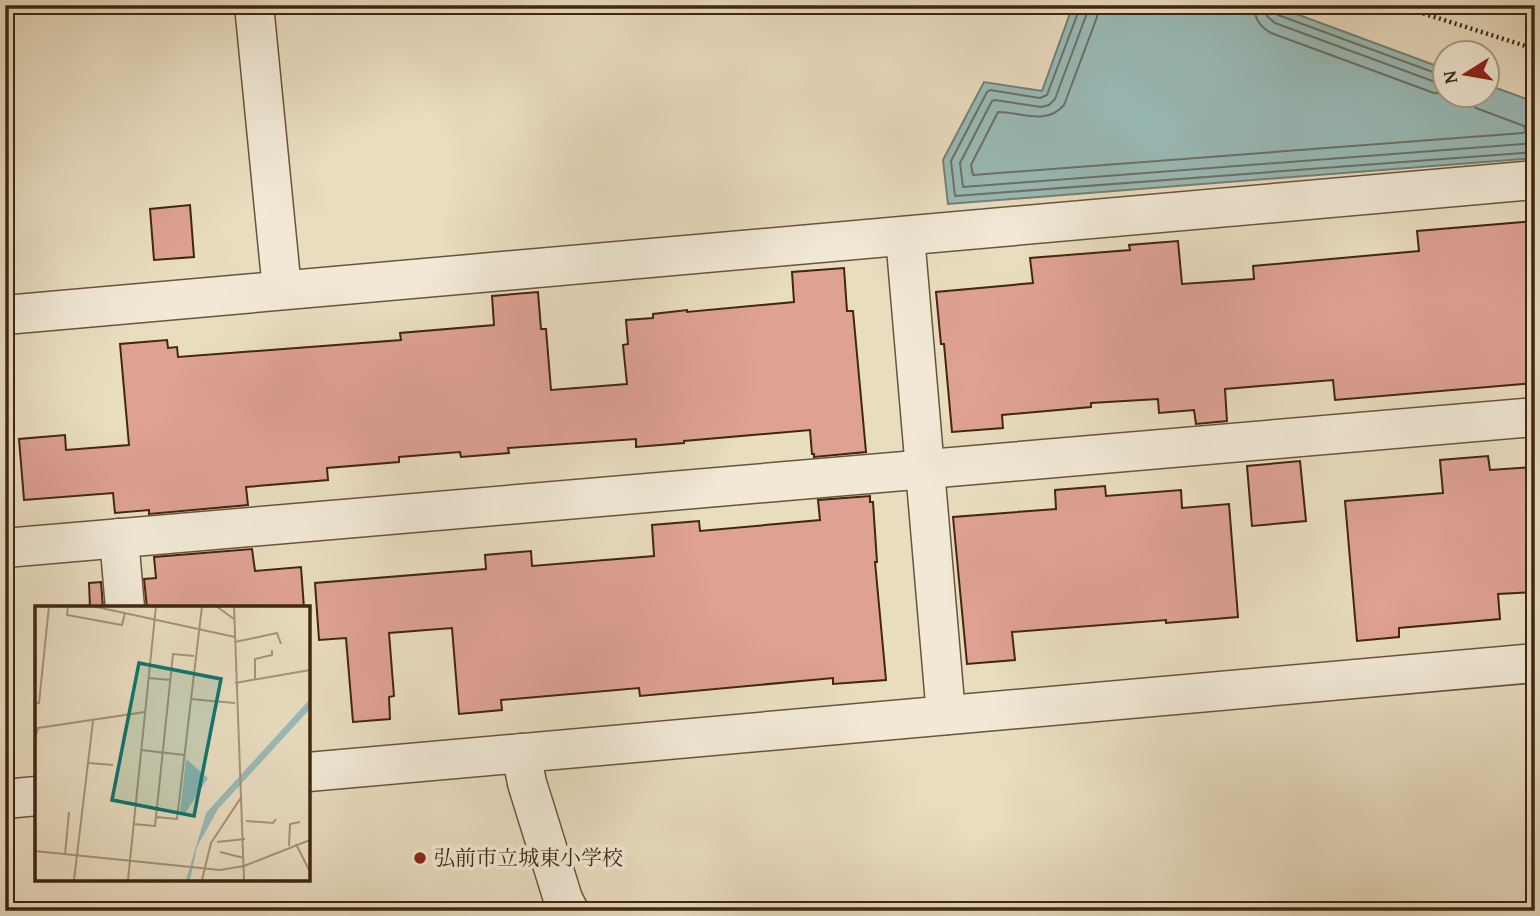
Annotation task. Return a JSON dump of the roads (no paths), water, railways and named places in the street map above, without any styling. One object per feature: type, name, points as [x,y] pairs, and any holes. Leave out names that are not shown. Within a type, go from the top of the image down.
[{"type":"street","points":[[254,5],[282,290]]},
{"type":"street","points":[[5,315],[1535,180]]},
{"type":"street","points":[[905,236],[946,715]]},
{"type":"street","points":[[5,548],[1535,417]]},
{"type":"street","points":[[118,538],[125,606]]},
{"type":"street","points":[[310,772],[1535,663]]},
{"type":"street","points":[[521,753],[527,783],[562,900],[569,911]]},
{"type":"street","points":[[5,799],[35,796]]},
{"type":"water","points":[[1073,5],[1272,5],[1432,64],[1432,108],[1502,108],[1502,90],[1535,102],[1535,158],[948,204],[943,160],[984,82],[1042,91]]},
{"type":"place","name":"弘前市立城東小学校","points":[[420,858]]}]
